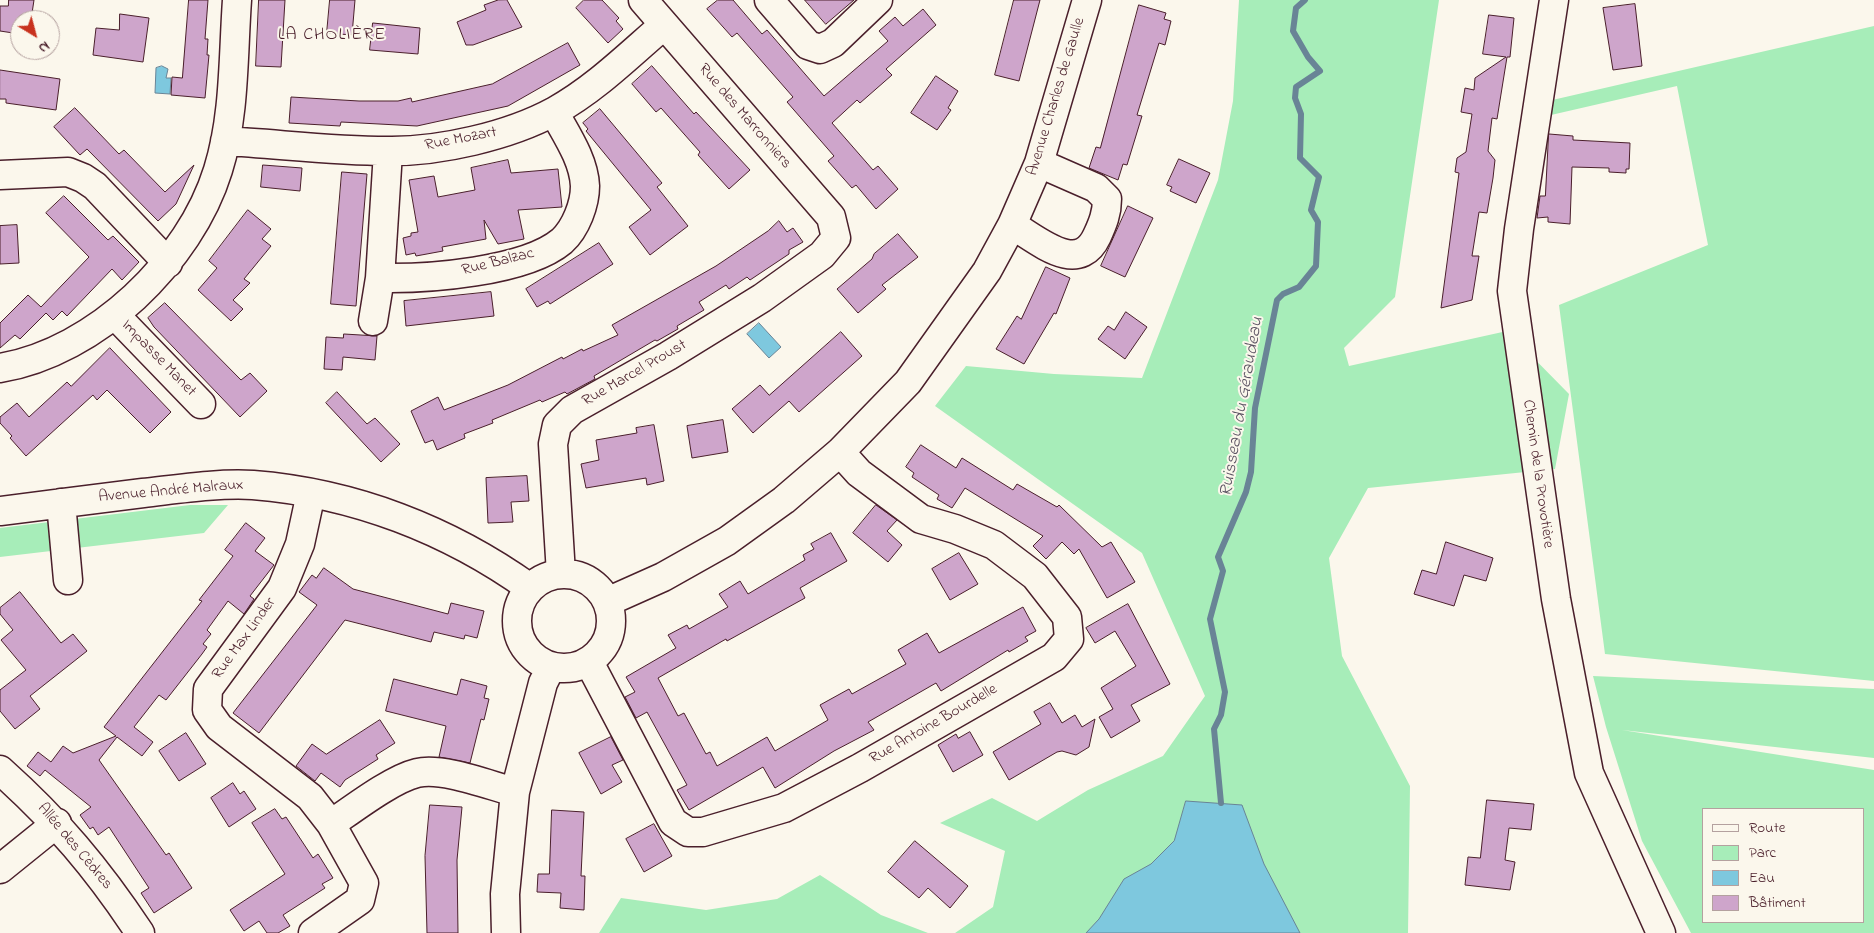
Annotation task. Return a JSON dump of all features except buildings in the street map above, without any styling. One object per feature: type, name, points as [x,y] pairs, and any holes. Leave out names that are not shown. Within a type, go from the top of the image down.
[{"type":"street","points":[[0,368],[20,364],[69,344],[115,314],[168,263],[191,232],[207,200],[218,169],[224,141],[229,113],[237,0]]},
{"type":"street","name":"Rue des Marronniers","points":[[643,0],[831,217],[836,238]]},
{"type":"street","points":[[769,0],[808,45],[820,49],[833,43],[878,0]]},
{"type":"street","name":"Avenue Charles de Gaulle","points":[[607,602],[664,577],[726,541],[784,500],[840,452],[908,382],[987,271],[1012,225],[1040,163],[1087,0]]},
{"type":"street","name":"Chemin de la Provotière","points":[[1554,0],[1519,229],[1512,291],[1554,590],[1589,773],[1661,933]]},
{"type":"street","name":"Rue Mozart","points":[[224,141],[388,152],[444,146],[501,133],[554,112],[588,90],[664,25]]},
{"type":"street","name":"Rue Balzac","points":[[380,278],[450,276],[536,256],[562,240],[579,218],[585,186],[576,155],[554,112]]},
{"type":"street","points":[[373,321],[380,278],[388,152]]},
{"type":"street","points":[[1012,225],[1065,256],[1081,254],[1094,242],[1107,212],[1107,199],[1096,188],[1040,163]]},
{"type":"street","points":[[0,175],[68,172],[83,178],[95,186],[168,263]]},
{"type":"street","name":"Rue Marcel Proust","points":[[561,574],[552,444],[557,425],[572,410],[668,356],[762,298],[822,255],[836,238]]},
{"type":"street","name":"Impasse Manet","points":[[115,314],[201,404]]},
{"type":"street","name":"Rue Antoine Bourdelle","points":[[589,662],[673,822],[688,832],[703,832],[784,808],[860,768],[1054,656],[1068,639],[1067,617],[1035,576],[994,544],[955,528],[921,519],[859,472],[840,452]]},
{"type":"street","name":"Avenue André Malraux","points":[[0,511],[184,488],[252,485],[311,493],[385,511],[451,539],[530,588]]},
{"type":"street","name":"Rue Max Linder","points":[[311,493],[300,544],[282,588],[208,689],[207,710],[219,727],[310,797],[330,824],[364,883],[360,900],[312,933]]},
{"type":"street","points":[[62,503],[68,580]]},
{"type":"street","points":[[561,574],[579,577],[591,582],[607,602],[611,615],[609,635],[599,653],[589,662],[573,668],[551,667],[530,654],[518,633],[518,609],[530,588],[547,577],[561,574]]},
{"type":"street","points":[[506,933],[505,894],[515,792],[543,683],[551,667]]},
{"type":"street","name":"Allée des Cèdres","points":[[0,770],[57,823],[107,883],[140,933]]},
{"type":"street","points":[[330,824],[397,782],[417,773],[439,773],[515,792]]},
{"type":"street","points":[[0,869],[57,823]]},
{"type":"green space","points":[[1239,0],[1439,0],[1395,297],[1344,348],[1349,366],[1507,331],[1569,394],[1555,469],[1368,488],[1329,558],[1342,656],[1410,786],[1408,933],[955,933],[993,907],[1005,851],[940,823],[992,798],[1037,821],[1088,790],[1163,756],[1205,696],[1142,553],[935,406],[966,366],[1054,374],[1142,378],[1218,180],[1233,101]]},
{"type":"green space","points":[[1874,26],[1874,681],[1605,654],[1559,305],[1708,245],[1677,86],[1551,115],[1548,101]]},
{"type":"green space","points":[[190,505],[228,505],[204,533],[0,557],[0,528]]},
{"type":"green space","points":[[1593,676],[1874,689],[1874,758],[1622,730],[1874,770],[1874,933],[1691,933],[1642,841],[1606,727]]},
{"type":"green space","points":[[820,875],[881,915],[928,933],[599,933],[621,898],[706,910],[777,899]]},
{"type":"water","points":[[162,66],[168,69],[166,78],[171,78],[170,94],[155,93],[156,68]]},
{"type":"water","points":[[759,323],[781,347],[769,358],[747,334]]},
{"type":"water","points":[[1186,801],[1242,805],[1264,864],[1300,933],[1086,933],[1099,919],[1124,879],[1151,864],[1174,841]]},
{"type":"waterway","name":"Ruisseau du Géraudeau","points":[[1221,803],[1214,729],[1221,715],[1225,692],[1210,619],[1223,571],[1218,557],[1246,492],[1251,472],[1255,408],[1277,300],[1283,294],[1299,287],[1316,266],[1318,222],[1311,210],[1319,177],[1300,158],[1301,114],[1295,98],[1296,87],[1320,71],[1308,57],[1293,31],[1296,8],[1305,0]]},
{"type":"district","name":"LA CHOLIÈRE","points":[[332,36]]}]
